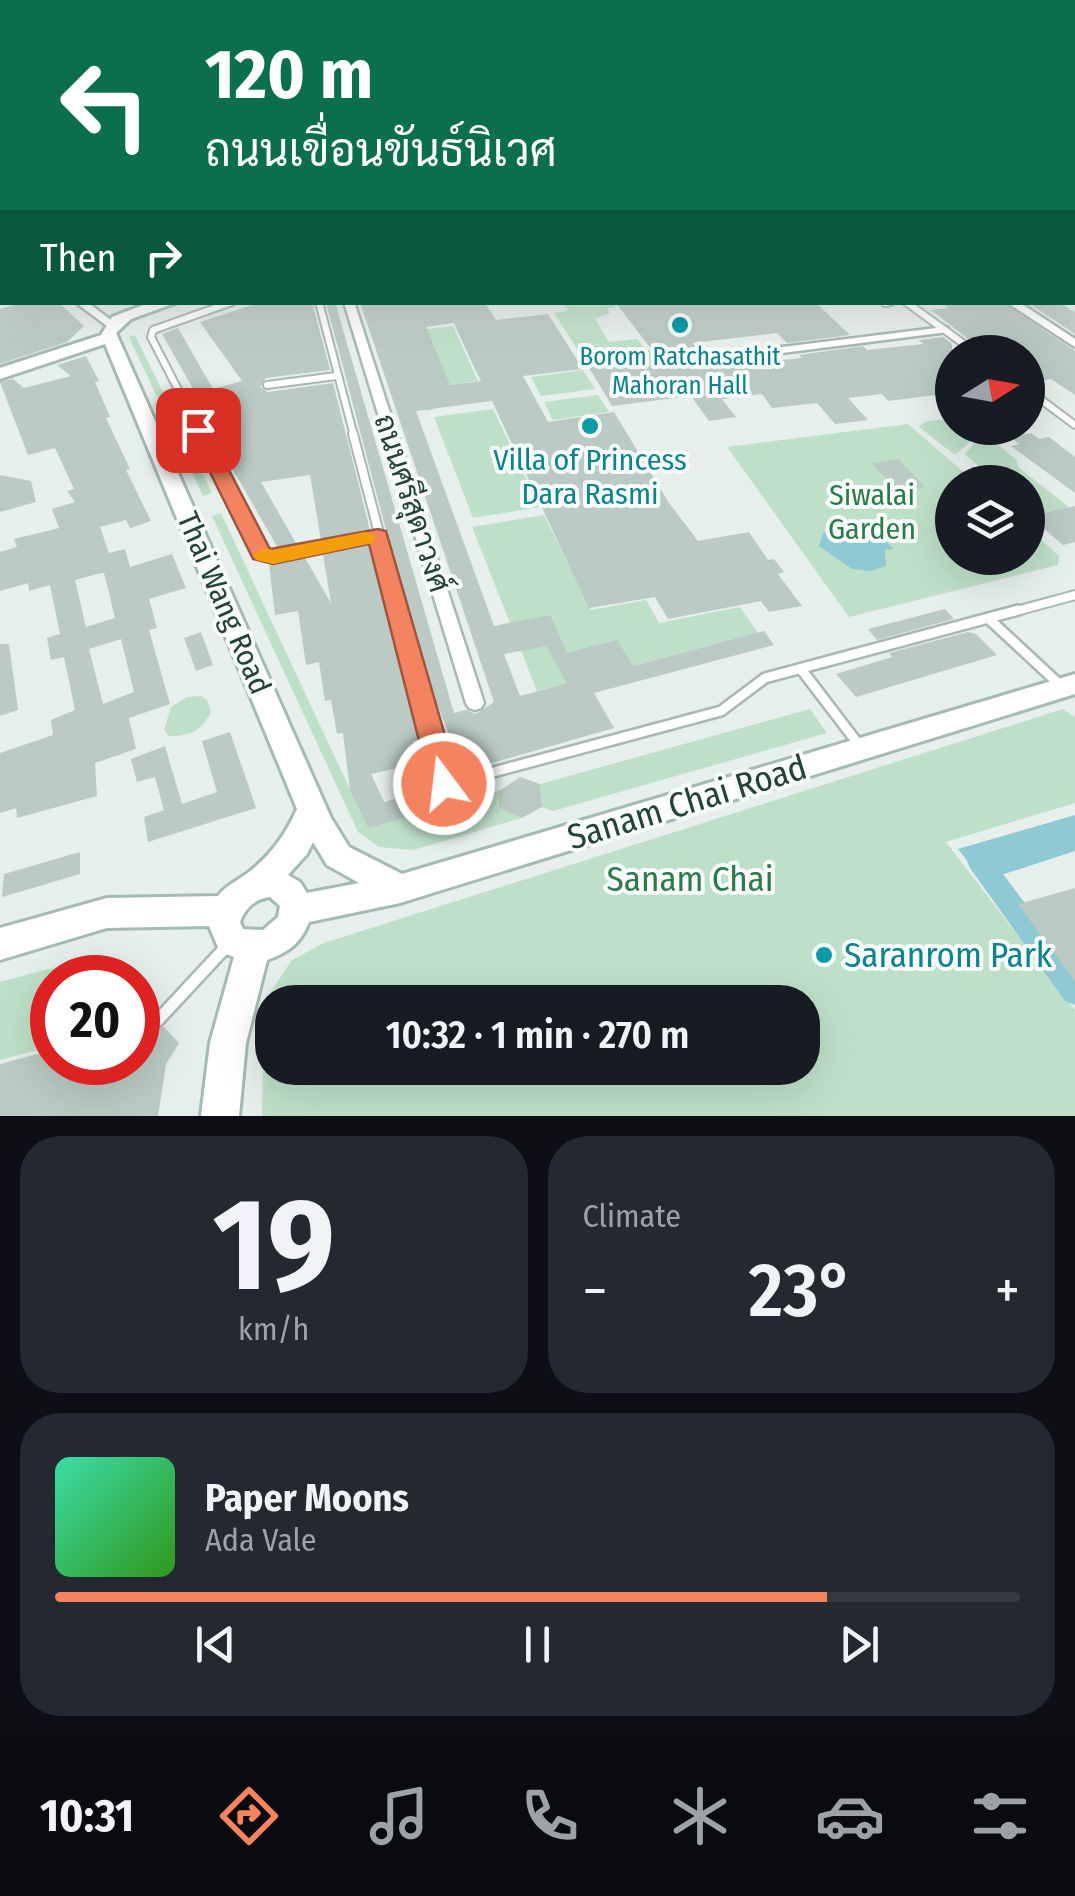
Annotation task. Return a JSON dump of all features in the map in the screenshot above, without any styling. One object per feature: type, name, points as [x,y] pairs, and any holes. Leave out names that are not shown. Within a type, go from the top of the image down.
[{"type":"street","points":[[83,305],[111,330]]},
{"type":"street","points":[[0,374],[165,305]]},
{"type":"street","name":"ถนนศรีสุดาวงศ์","points":[[350,305],[475,703]]},
{"type":"street","points":[[1016,305],[1075,344]]},
{"type":"street","name":"Thai Wang Road","points":[[111,330],[312,810],[338,856],[400,889]]},
{"type":"street","points":[[710,359],[944,330]]},
{"type":"street","name":"Sanam Chai Road","points":[[297,910],[400,889],[1071,690]]},
{"type":"street","points":[[220,1116],[241,893],[269,875],[296,844],[312,810]]},
{"type":"street","points":[[0,944],[107,913],[278,940],[288,932],[297,910],[291,892],[269,875]]},
{"type":"lane","points":[[222,305],[166,322],[152,330],[151,337],[262,554],[273,557],[378,536]]},
{"type":"lane","points":[[321,305],[444,784],[721,711],[765,678],[1075,595]]},
{"type":"lane","points":[[910,305],[951,335]]},
{"type":"lane","points":[[267,385],[336,376]]},
{"type":"lane","points":[[1045,402],[1075,424]]},
{"type":"lane","points":[[989,619],[1071,690]]},
{"type":"lane","points":[[801,669],[862,749]]},
{"type":"lane","points":[[160,1018],[237,933]]},
{"type":"green space","points":[[564,305],[614,305],[607,308],[610,313],[595,319],[609,342],[637,339],[646,350],[692,344],[681,361],[619,375],[609,358],[585,361],[554,313],[569,311]]},
{"type":"green space","points":[[453,326],[478,381],[433,387],[435,409],[426,411],[396,333]]},
{"type":"green space","points":[[135,335],[212,493],[203,496],[129,337]]},
{"type":"green space","points":[[583,370],[595,389],[541,396],[531,377]]},
{"type":"green space","points":[[598,395],[609,412],[553,420],[544,402]]},
{"type":"green space","points":[[493,409],[540,507],[473,518],[434,417]]},
{"type":"green space","points":[[935,420],[935,439],[919,427]]},
{"type":"green space","name":"Siwalai Garden","points":[[908,424],[955,465],[935,465],[935,575],[1018,575],[849,617],[727,447]]},
{"type":"green space","points":[[942,445],[967,445],[955,455]]},
{"type":"green space","points":[[973,445],[998,445],[1018,465],[977,465],[965,454]]},
{"type":"green space","points":[[1045,488],[1069,507],[1045,512]]},
{"type":"green space","points":[[221,513],[368,828],[499,791],[499,808],[522,818],[413,850],[379,847],[358,832],[212,516]]},
{"type":"green space","points":[[544,515],[591,610],[646,600],[659,623],[740,607],[758,633],[537,691],[472,527]]},
{"type":"green space","name":"Siwalai Garden","points":[[1045,543],[1059,556],[1058,565],[1045,568]]},
{"type":"green space","points":[[201,696],[211,712],[204,724],[189,733],[169,736],[164,730],[171,707],[187,697]]},
{"type":"green space","points":[[810,709],[827,733],[553,811],[542,807],[540,784]]},
{"type":"green space","name":"Sanam Chai","points":[[1063,709],[1075,717],[1075,803],[946,842],[1075,1010],[1075,1116],[262,1116],[263,1085],[820,1085],[820,985],[275,985],[292,960],[324,943]]},
{"type":"green space","points":[[30,974],[30,1052],[0,1060],[0,982]]},
{"type":"water","points":[[854,526],[875,532],[894,549],[885,550],[886,566],[871,571],[852,569],[819,546],[823,533]]},
{"type":"water","points":[[1075,815],[1075,851],[983,881],[958,849]]},
{"type":"building","points":[[14,305],[61,305],[84,326],[67,342],[0,364],[0,309]]},
{"type":"building","points":[[252,305],[313,305],[330,370],[266,378],[260,387],[268,392],[333,383],[370,530],[321,540],[310,475],[261,482],[297,545],[278,548],[190,395],[196,394],[162,334],[178,328],[213,389],[242,381],[200,322]]},
{"type":"building","points":[[327,305],[336,305],[454,713],[466,710],[476,714],[494,702],[361,305],[486,305],[496,320],[548,314],[583,369],[523,376],[548,422],[614,412],[669,503],[698,541],[749,532],[768,560],[774,559],[784,572],[778,574],[802,606],[769,612],[761,601],[668,619],[655,597],[589,608],[492,401],[416,411],[494,626],[550,615],[567,653],[617,640],[633,666],[764,631],[774,645],[594,693],[614,728],[464,771],[423,670]],"holes":[[[454,323],[481,381],[450,385],[426,327]],[[546,646],[567,683],[520,696],[504,654]]]},
{"type":"building","points":[[617,305],[818,305],[850,335],[787,343],[777,333],[693,343],[703,355],[700,360],[712,367],[802,358],[799,355],[863,346],[867,350],[923,344],[919,340],[935,338],[935,395],[888,401],[882,394],[848,398],[868,420],[835,424],[817,403],[772,408],[762,394],[722,399],[736,417],[709,421],[691,396],[612,406],[585,361],[609,358],[616,369],[662,363]]},
{"type":"building","points":[[944,305],[1006,305],[1075,351],[1075,395],[1051,379],[1045,380],[1045,335],[963,335],[931,310],[948,308]]},
{"type":"building","points":[[1032,305],[1064,305],[1075,312],[1075,334]]},
{"type":"building","points":[[86,356],[99,381],[95,382],[110,417],[106,418],[130,469],[126,470],[151,521],[130,528],[126,520],[100,527],[109,553],[125,549],[130,567],[172,554],[186,588],[149,599],[157,628],[149,630],[170,704],[129,718],[136,749],[95,763],[97,796],[17,818],[16,808],[0,813],[0,753],[53,735],[51,720],[75,710],[64,657],[51,660],[47,638],[60,634],[50,585],[29,591],[28,583],[0,591],[0,552],[17,547],[14,539],[59,528],[52,509],[75,502],[67,491],[74,489],[55,448],[28,455],[0,382],[13,379],[24,388],[71,376],[57,365]],"holes":[[[104,573],[115,618],[86,627],[75,580]],[[121,639],[134,692],[103,704],[89,649]]]},
{"type":"building","points":[[1049,437],[1075,457],[1075,493],[1045,471],[1045,465],[1037,465],[1011,446],[1045,445],[1045,438]]},
{"type":"building","points":[[899,459],[925,487],[897,491],[872,463]]},
{"type":"building","points":[[0,475],[31,481],[36,502],[0,512]]},
{"type":"building","points":[[1075,506],[1075,542],[1063,545],[1045,530],[1045,513]]},
{"type":"building","points":[[374,544],[430,761],[371,774],[384,802],[413,794],[419,814],[368,828],[350,790],[343,733],[337,734],[331,700],[325,701],[319,662],[306,665],[298,611],[275,615],[269,564],[305,558],[331,603],[323,555]]},
{"type":"building","points":[[945,609],[954,619],[877,640],[868,629]]},
{"type":"building","points":[[201,632],[213,665],[196,671],[184,638]]},
{"type":"building","points":[[968,632],[976,634],[997,655],[856,697],[836,674],[892,657],[889,653]]},
{"type":"building","points":[[0,644],[9,644],[18,710],[0,716]]},
{"type":"building","points":[[230,732],[256,808],[148,842],[144,817],[164,810],[155,777],[137,782],[131,759],[165,746],[182,804],[217,792],[202,741]]},
{"type":"building","points":[[520,777],[540,784],[542,807],[522,818],[499,808],[499,791]]},
{"type":"building","points":[[80,852],[80,874],[2,897],[4,874]]},
{"type":"building","points":[[1075,888],[1075,981],[1018,904]]},
{"type":"building","points":[[160,1027],[179,1043],[166,1064],[158,1116],[0,1116],[0,1064],[30,1056],[30,1085],[160,1085]]},
{"type":"waterway","points":[[979,861],[1075,992]]},
{"type":"slow traffic","points":[[264,555],[273,557],[365,538]]},
{"type":"place","name":"Borom Ratchasathit Mahoran Hall","points":[[680,325]]},
{"type":"place","name":"Villa of Princess Dara Rasmi","points":[[590,426]]},
{"type":"place","name":"Saranrom Park","points":[[824,955]]},
{"type":"route","points":[[198,430],[262,554],[273,557],[378,536],[444,784]]}]
